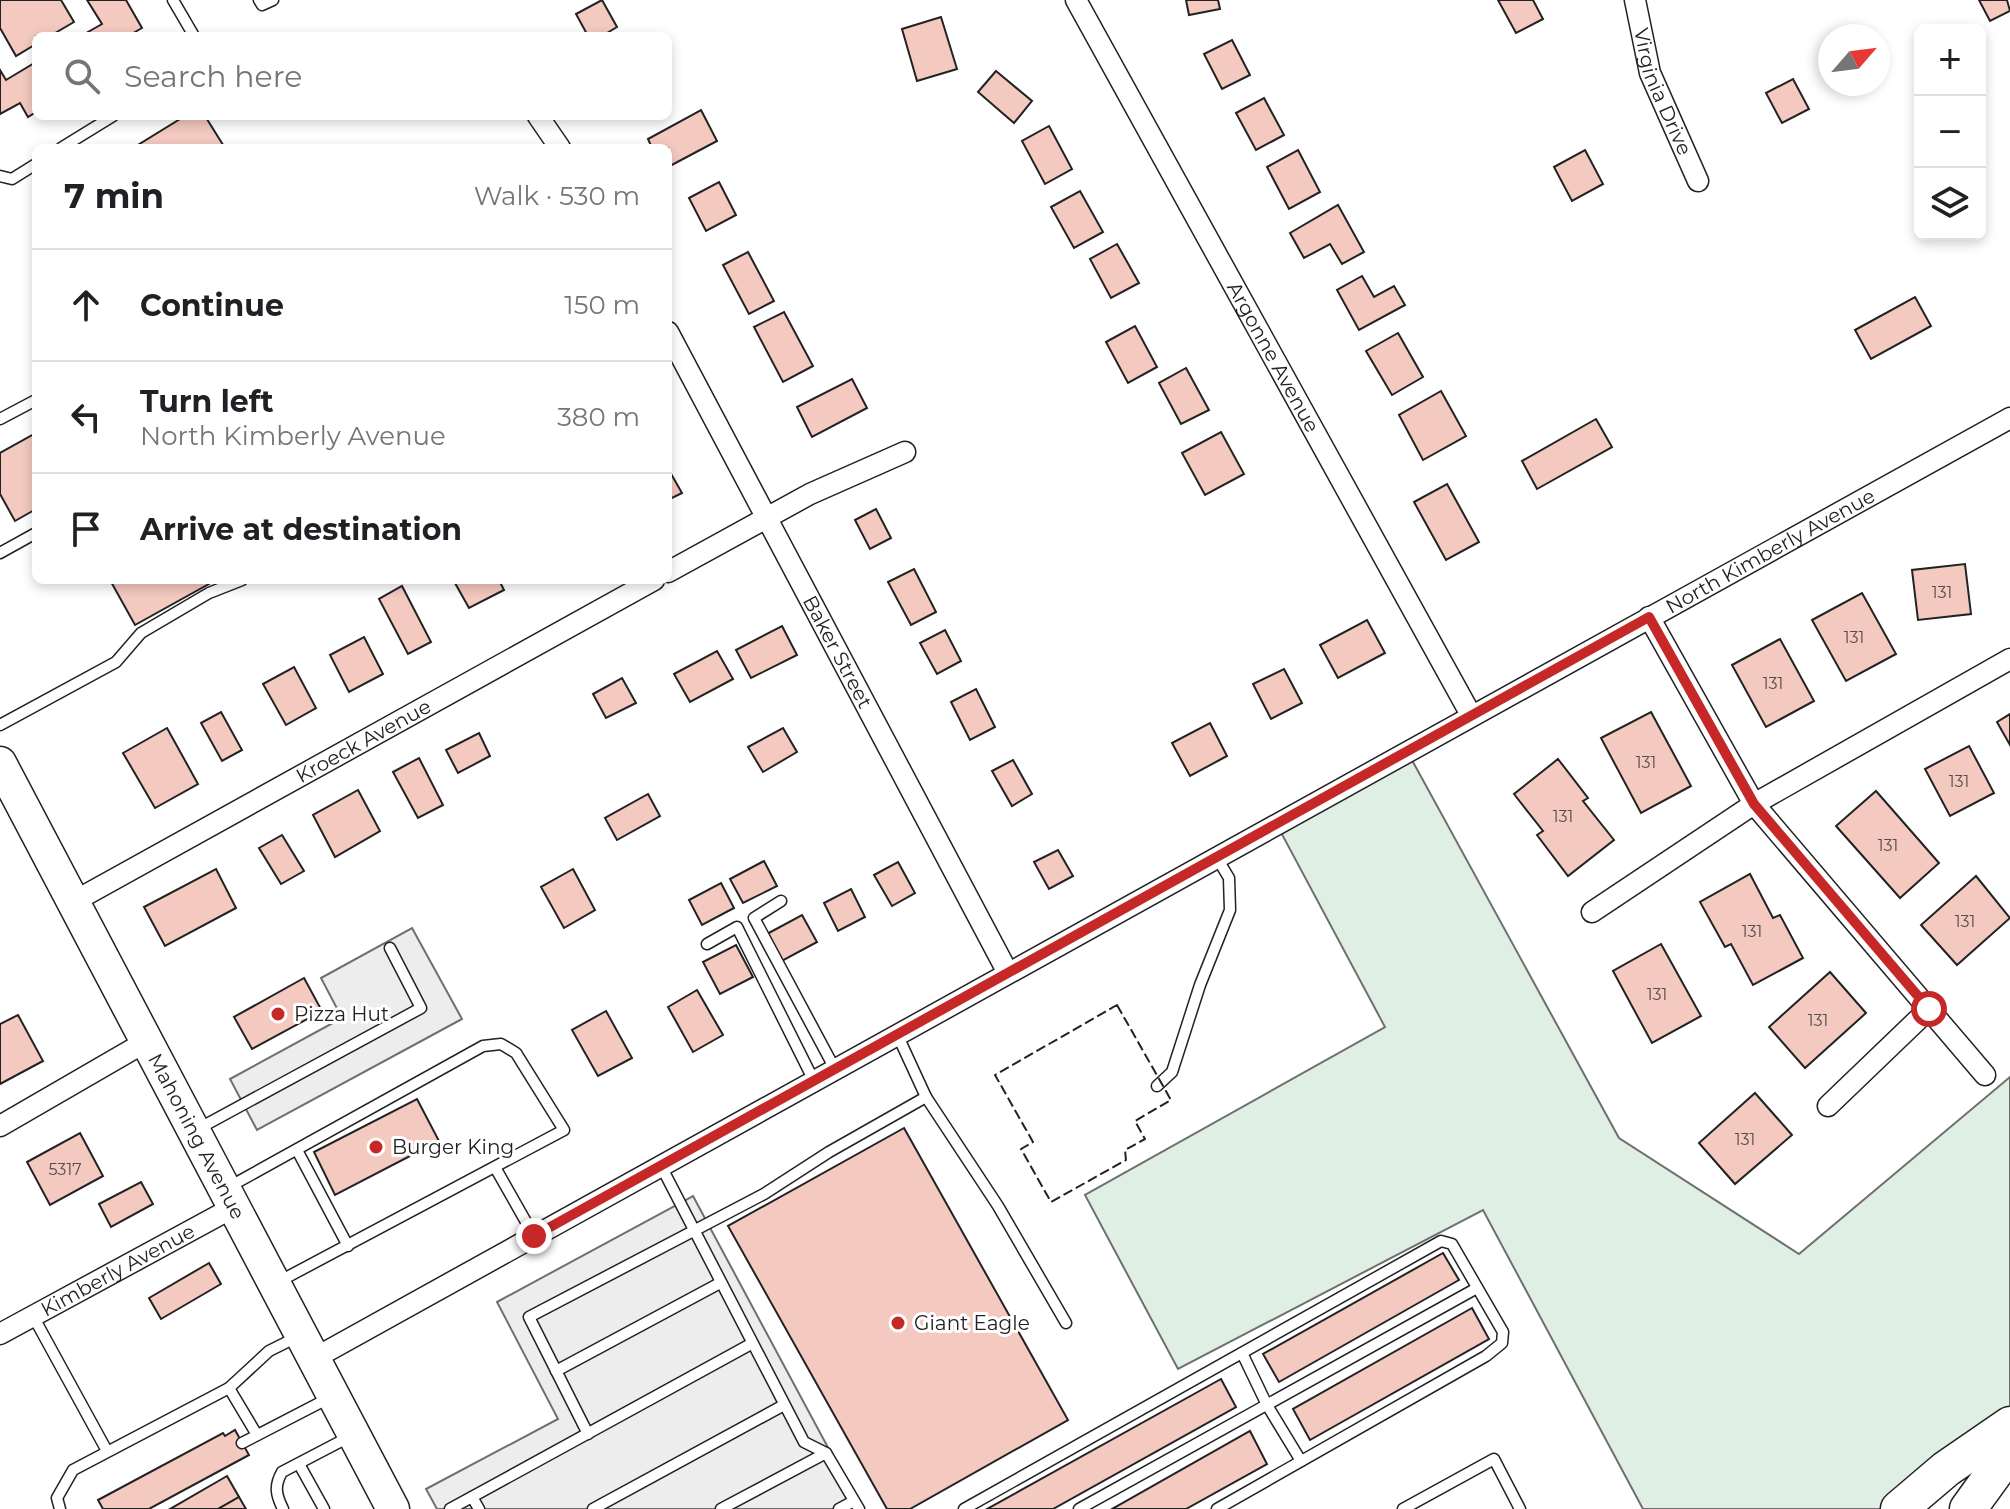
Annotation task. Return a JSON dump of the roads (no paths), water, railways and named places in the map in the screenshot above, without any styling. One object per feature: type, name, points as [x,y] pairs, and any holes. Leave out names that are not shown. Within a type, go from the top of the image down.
[{"type":"highway","points":[[1899,1509],[1946,1469],[2010,1425]]},
{"type":"highway","points":[[1968,1509],[2010,1451]]},
{"type":"main road","name":"Mahoning Avenue","points":[[0,763],[393,1509]]},
{"type":"street","name":"Argonne Avenue","points":[[1076,0],[1471,715]]},
{"type":"street","name":"Virginia Drive","points":[[1635,0],[1650,73],[1698,181]]},
{"type":"street","points":[[541,120],[557,144]]},
{"type":"street","name":"Baker Street","points":[[672,340],[1008,973]]},
{"type":"street","name":"North Kimberly Avenue","points":[[308,1346],[534,1236],[2010,418]]},
{"type":"street","points":[[672,570],[823,488],[905,452]]},
{"type":"street","name":"Kroeck Avenue","points":[[73,902],[647,584]]},
{"type":"street","points":[[1649,617],[1754,804],[1985,1075]]},
{"type":"street","points":[[1592,912],[1754,804],[2010,659]]},
{"type":"street","points":[[1828,1106],[1929,1009]]},
{"type":"street","points":[[0,1126],[147,1041]]},
{"type":"street","name":"Kimberly Avenue","points":[[0,1334],[229,1198]]},
{"type":"lane","points":[[173,0],[192,32]]},
{"type":"lane","points":[[259,0],[262,5],[273,0]]},
{"type":"lane","points":[[68,144],[106,120]]},
{"type":"lane","points":[[0,176],[12,179],[32,166]]},
{"type":"lane","points":[[0,419],[32,402]]},
{"type":"lane","points":[[0,553],[32,535]]},
{"type":"lane","points":[[0,725],[116,662],[141,633],[209,593],[232,584]]},
{"type":"lane","points":[[1157,1086],[1172,1072],[1200,985],[1230,910],[1229,878],[1217,858]]},
{"type":"lane","points":[[707,944],[781,901]]},
{"type":"lane","points":[[754,918],[835,1069]]},
{"type":"lane","points":[[737,927],[814,1081]]},
{"type":"lane","points":[[194,1131],[421,1008],[390,948]]},
{"type":"lane","points":[[897,1034],[926,1097],[998,1206],[1066,1323]]},
{"type":"lane","points":[[229,1198],[297,1150],[483,1046],[501,1044],[516,1053],[564,1130],[496,1169],[275,1284]]},
{"type":"lane","points":[[588,1434],[529,1317],[764,1194],[829,1152],[926,1097]]},
{"type":"lane","points":[[297,1150],[348,1246]]},
{"type":"lane","points":[[661,1166],[804,1442],[826,1453],[857,1505],[839,1509]]},
{"type":"lane","points":[[496,1169],[534,1236]]},
{"type":"lane","points":[[964,1509],[1441,1241],[1452,1244],[1503,1332],[1502,1343],[1486,1356],[1217,1509]]},
{"type":"lane","points":[[556,1371],[720,1283]]},
{"type":"lane","points":[[1079,1509],[1477,1288]]},
{"type":"lane","points":[[33,1316],[107,1451]]},
{"type":"lane","points":[[450,1509],[751,1344]]},
{"type":"lane","points":[[60,1509],[57,1498],[73,1470],[229,1388],[269,1351],[308,1346]]},
{"type":"lane","points":[[1242,1353],[1267,1405],[1301,1461]]},
{"type":"lane","points":[[229,1388],[257,1435]]},
{"type":"lane","points":[[242,1443],[334,1395]]},
{"type":"lane","points":[[593,1509],[784,1405]]},
{"type":"lane","points":[[283,1509],[277,1497],[276,1483],[282,1472],[354,1434]]},
{"type":"lane","points":[[721,1509],[826,1453]]},
{"type":"lane","points":[[1403,1509],[1494,1459],[1520,1509]]},
{"type":"lane","points":[[299,1464],[324,1509]]},
{"type":"lane","points":[[472,1497],[479,1509]]},
{"type":"place","name":"Pizza Hut","points":[[278,1014]]},
{"type":"place","name":"Burger King","points":[[376,1147]]},
{"type":"place","name":"Giant Eagle","points":[[898,1323]]}]
